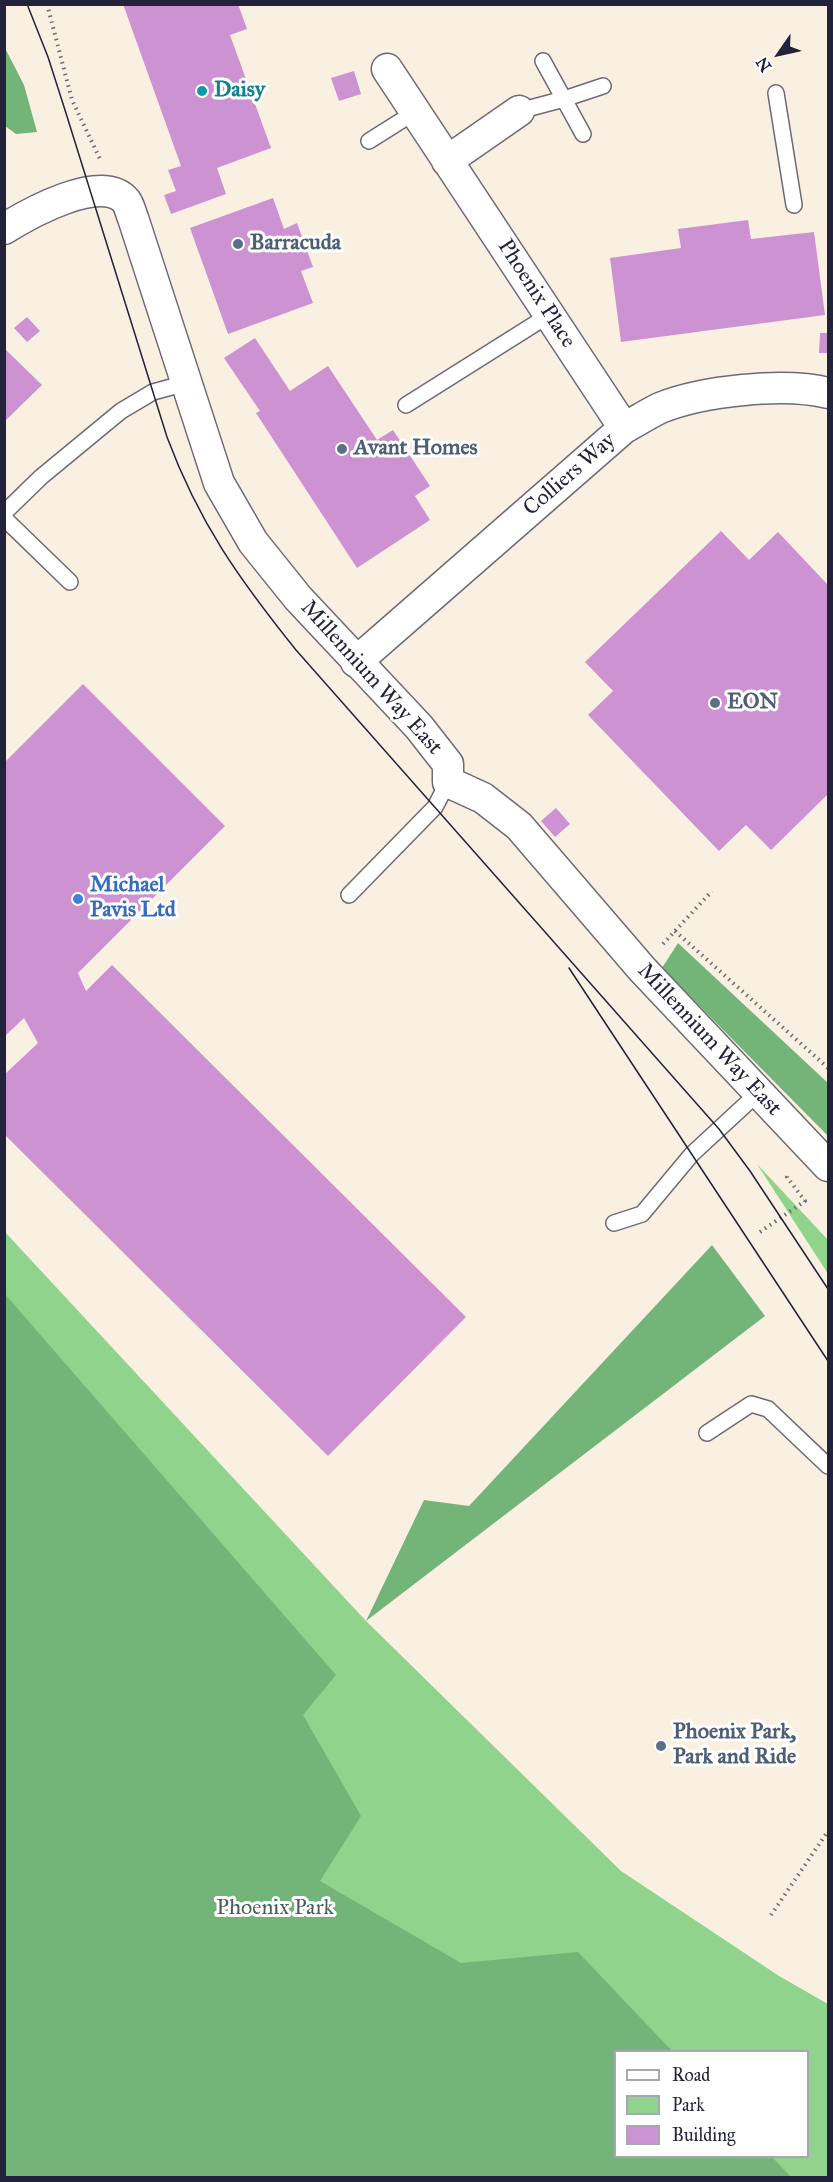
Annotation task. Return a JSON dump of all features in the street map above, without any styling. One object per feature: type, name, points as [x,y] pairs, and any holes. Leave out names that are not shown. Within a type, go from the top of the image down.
[{"type":"street","name":"Phoenix Place","points":[[387,69],[624,428]]},
{"type":"street","points":[[447,161],[519,111]]},
{"type":"street","points":[[4,228],[36,209],[90,191],[102,190],[125,200]]},
{"type":"street","name":"Millennium Way East","points":[[125,200],[133,218],[219,483],[253,542],[298,598],[419,727],[448,764],[448,782],[483,798],[519,825],[642,969],[828,1166]]},
{"type":"street","name":"Colliers Way","points":[[356,662],[624,428],[660,408],[702,396],[768,388],[819,390],[828,393]]},
{"type":"lane","points":[[543,61],[583,134]]},
{"type":"lane","points":[[519,111],[603,86]]},
{"type":"lane","points":[[776,93],[794,206]]},
{"type":"lane","points":[[369,141],[415,112]]},
{"type":"lane","points":[[406,405],[549,315]]},
{"type":"lane","points":[[4,513],[41,477],[121,411],[153,393],[186,383]]},
{"type":"lane","points":[[4,518],[70,582]]},
{"type":"lane","points":[[349,895],[435,807],[448,782]]},
{"type":"lane","points":[[614,1223],[642,1214],[692,1154],[758,1093]]},
{"type":"lane","points":[[707,1433],[751,1404],[768,1408],[828,1466]]},
{"type":"path","points":[[47,4],[72,100],[95,151],[125,200]]},
{"type":"path","points":[[642,969],[712,891]]},
{"type":"path","points":[[675,931],[828,1068]]},
{"type":"path","points":[[760,1232],[805,1201],[787,1177],[800,1137]]},
{"type":"path","points":[[771,1914],[828,1831]]},
{"type":"green space","points":[[5,48],[24,85],[37,132],[16,134],[5,126]]},
{"type":"green space","points":[[678,943],[828,1083],[828,1136],[662,968]]},
{"type":"green space","points":[[757,1164],[828,1240],[828,1274],[821,1263]]},
{"type":"green space","name":"Phoenix Park","points":[[4,1231],[366,1621],[621,1871],[779,1976],[828,2004],[828,2177],[5,2177]]},
{"type":"green space","points":[[712,1245],[765,1316],[366,1621],[424,1500],[469,1506]]},
{"type":"green space","name":"Phoenix Park","points":[[4,1293],[336,1675],[303,1715],[361,1816],[320,1881],[461,1963],[578,1952],[671,2050],[614,2050],[614,2158],[773,2158],[791,2177],[5,2177]]},
{"type":"building","name":"Daisy","points":[[123,4],[238,4],[247,29],[230,35],[271,148],[217,168],[226,194],[171,214],[164,195],[176,191],[168,170],[181,166]]},
{"type":"building","points":[[354,71],[361,94],[339,101],[331,78]]},
{"type":"building","points":[[273,198],[284,229],[297,223],[313,267],[301,271],[313,303],[228,334],[190,228]]},
{"type":"building","points":[[748,220],[751,239],[814,232],[825,315],[621,342],[610,258],[681,248],[678,229]]},
{"type":"building","points":[[27,317],[40,331],[27,342],[14,328]]},
{"type":"building","points":[[820,333],[828,333],[828,353],[819,353]]},
{"type":"building","name":"Avant Homes","points":[[255,338],[290,391],[328,366],[377,440],[393,430],[430,486],[415,496],[430,520],[357,568],[256,413],[260,411],[224,358]]},
{"type":"building","points":[[4,348],[42,385],[4,422]]},
{"type":"building","name":"EON","points":[[721,531],[749,560],[778,532],[828,585],[828,794],[771,850],[746,825],[719,851],[588,715],[613,691],[585,662]]},
{"type":"building","points":[[83,684],[225,826],[78,973],[86,991],[112,965],[466,1317],[328,1456],[4,1134],[4,1075],[38,1043],[24,1018],[4,1037],[4,763]]},
{"type":"building","points":[[556,808],[570,824],[555,837],[541,821]]},
{"type":"tram line","points":[[27,4],[48,57],[167,437],[193,497],[222,549],[256,599],[296,650],[719,1129],[750,1171],[828,1289]]},
{"type":"tram line","points":[[569,968],[828,1361]]},
{"type":"place","name":"Daisy","points":[[202,91]]},
{"type":"place","name":"Barracuda","points":[[238,244]]},
{"type":"place","name":"Avant Homes","points":[[342,449]]},
{"type":"place","name":"EON","points":[[715,703]]},
{"type":"place","name":"Michael Pavis Ltd","points":[[78,899]]},
{"type":"place","name":"Phoenix Park, Park and Ride","points":[[661,1746]]}]
